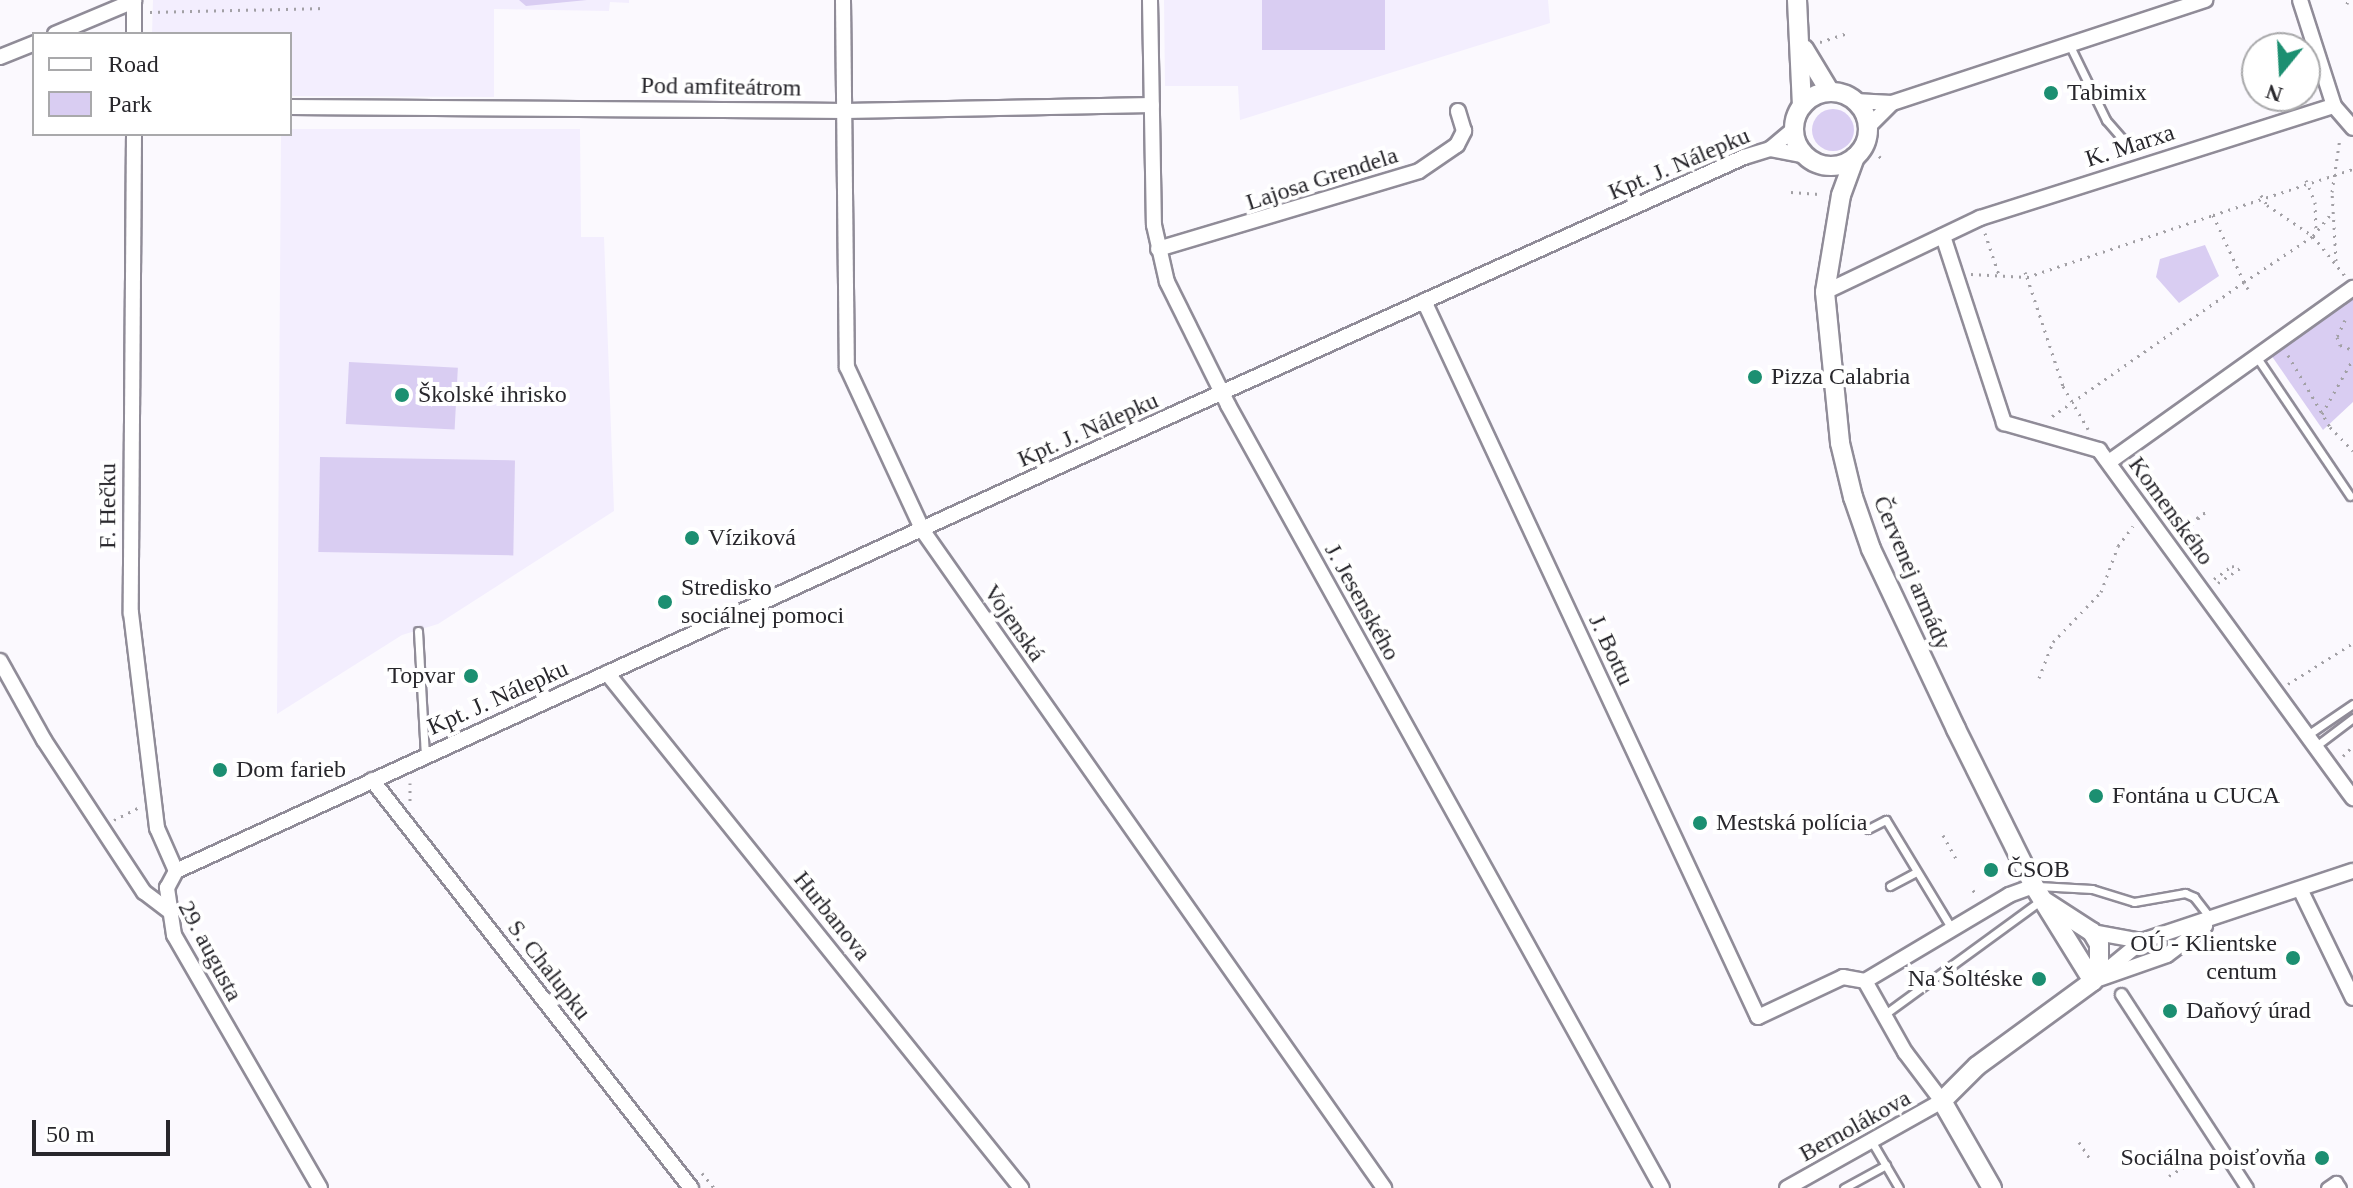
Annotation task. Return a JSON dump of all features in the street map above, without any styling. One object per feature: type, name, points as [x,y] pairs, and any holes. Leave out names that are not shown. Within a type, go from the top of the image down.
[{"type":"street","points":[[60,32],[134,0],[134,32]]},
{"type":"street","name":"Vojenská","points":[[843,0],[847,367],[923,531],[1384,1188]]},
{"type":"street","name":"J. Jesenského","points":[[1150,0],[1158,249],[1167,282],[1222,394],[1662,1188]]},
{"type":"street","points":[[1797,0],[1830,92]]},
{"type":"street","points":[[1802,105],[1830,92],[1855,101],[1892,103],[2205,0]]},
{"type":"street","points":[[2300,0],[2334,106],[2347,130]]},
{"type":"street","points":[[0,57],[32,44]]},
{"type":"street","points":[[1812,44],[1802,105],[1794,129],[1832,195]]},
{"type":"street","points":[[1855,101],[1868,127]]},
{"type":"street","points":[[1812,160],[1838,166],[1855,157],[1868,127],[1892,103]]},
{"type":"street","name":"Pod amfiteátrom","points":[[292,107],[845,111],[1152,105]]},
{"type":"street","name":"K. Marxa","points":[[1825,292],[1986,216],[2334,106]]},
{"type":"street","name":"Lajosa Grendela","points":[[1158,249],[1419,171],[1457,145],[1464,131],[1458,111]]},
{"type":"street","name":"Kpt. J. Nálepku","points":[[176,871],[1424,301],[1770,149],[1794,129]]},
{"type":"street","name":"F. Hečku","points":[[134,136],[131,613],[157,828],[176,871]]},
{"type":"street","name":"Kpt. J. Nálepku","points":[[1770,149],[1812,160]]},
{"type":"street","name":"Červenej armády","points":[[1855,157],[1832,195],[1825,292],[1840,443],[1871,549],[2038,893],[2093,981]]},
{"type":"street","name":"Komenského","points":[[1943,236],[2004,423],[2099,450],[2353,798]]},
{"type":"street","points":[[2109,462],[2258,359],[2351,284]]},
{"type":"street","name":"J. Bottu","points":[[1424,301],[1758,1017],[1843,977],[1865,981]]},
{"type":"street","name":"29. augusta","points":[[0,661],[44,740],[144,892],[168,910],[174,935],[320,1188]]},
{"type":"street","name":"Hurbanova","points":[[607,673],[1021,1188]]},
{"type":"street","name":"S. Chalupku","points":[[372,780],[691,1188]]},
{"type":"street","points":[[168,910],[167,888],[176,871]]},
{"type":"street","points":[[1942,1101],[1977,1066],[2142,941],[2212,921],[2353,871]]},
{"type":"street","points":[[2300,889],[2353,998]]},
{"type":"street","points":[[1992,1188],[1942,1101],[1882,1015],[1865,981],[1952,929],[2038,893],[2092,932],[2142,941]]},
{"type":"street","points":[[2093,981],[2167,955],[2212,921]]},
{"type":"street","points":[[2092,932],[2101,955],[2093,981]]},
{"type":"street","points":[[2121,994],[2247,1188]]},
{"type":"street","name":"Bernolákova","points":[[1787,1188],[1942,1101]]},
{"type":"street","points":[[2327,1188],[2336,1182],[2340,1188]]},
{"type":"lane","points":[[2069,44],[2106,120],[2126,143]]},
{"type":"lane","points":[[2258,359],[2350,496]]},
{"type":"lane","name":"Kpt. J. Nálepku","points":[[418,631],[425,755]]},
{"type":"lane","points":[[2310,742],[2353,704]]},
{"type":"lane","points":[[2310,742],[2353,718]]},
{"type":"lane","points":[[1868,829],[1886,820],[1952,929]]},
{"type":"lane","points":[[1890,886],[1916,872]]},
{"type":"lane","points":[[1882,1015],[2038,893],[2092,889],[2134,902],[2185,893],[2194,897],[2212,921]]},
{"type":"lane","points":[[1872,1142],[1899,1188]]},
{"type":"lane","points":[[1844,1188],[1886,1165]]},
{"type":"path","points":[[148,12],[326,8]]},
{"type":"path","points":[[1812,44],[1848,33]]},
{"type":"path","points":[[2336,261],[2331,214],[2334,176],[2347,130]]},
{"type":"path","points":[[1879,156],[1884,161]]},
{"type":"path","points":[[1968,273],[2000,278],[2026,275],[2353,169]]},
{"type":"path","points":[[2307,182],[2316,231]]},
{"type":"path","points":[[1791,192],[1832,195]]},
{"type":"path","points":[[2261,197],[2267,205],[2313,236],[2336,261],[2351,284]]},
{"type":"path","points":[[2254,202],[2267,205]]},
{"type":"path","points":[[2042,424],[2098,382],[2313,236],[2331,214]]},
{"type":"path","points":[[2213,215],[2248,289]]},
{"type":"path","points":[[1984,230],[2000,278]]},
{"type":"path","points":[[2026,275],[2059,382],[2092,435]]},
{"type":"path","points":[[2204,310],[2209,317]]},
{"type":"path","points":[[2330,322],[2353,318]]},
{"type":"path","points":[[2345,320],[2337,337],[2340,345],[2353,350]]},
{"type":"path","points":[[2171,333],[2175,340]]},
{"type":"path","points":[[2286,351],[2322,414],[2353,451]]},
{"type":"path","points":[[2138,355],[2142,362]]},
{"type":"path","points":[[2322,414],[2353,359]]},
{"type":"path","points":[[2098,382],[2102,389]]},
{"type":"path","points":[[2039,678],[2053,642],[2101,592],[2118,546],[2143,509]]},
{"type":"path","points":[[2175,536],[2205,513]]},
{"type":"path","points":[[2210,585],[2240,567]]},
{"type":"path","points":[[2284,686],[2353,643]]},
{"type":"path","points":[[2340,758],[2353,746]]},
{"type":"path","points":[[411,779],[411,804]]},
{"type":"path","points":[[1943,835],[1958,862]]},
{"type":"path","points":[[2079,1142],[2090,1159]]},
{"type":"path","points":[[2169,1176],[2218,1146]]},
{"type":"shaded area","points":[[153,0],[629,0],[629,3],[610,2],[609,11],[494,9],[494,97],[292,96],[292,32],[152,32]]},
{"type":"shaded area","points":[[1164,0],[1548,0],[1550,23],[1240,120],[1238,86],[1165,86]]},
{"type":"shaded area","points":[[292,129],[580,129],[581,237],[604,237],[614,511],[438,624],[402,635],[277,714],[281,136],[292,136]]},
{"type":"green space","points":[[519,0],[587,0],[526,6]]},
{"type":"green space","points":[[1262,0],[1385,0],[1385,50],[1262,50]]},
{"type":"green space","points":[[1833,109],[1848,115],[1854,130],[1848,145],[1833,151],[1818,145],[1812,130],[1818,115]]},
{"type":"green space","points":[[2205,245],[2219,276],[2179,303],[2156,277],[2160,259]]},
{"type":"green space","points":[[2353,297],[2353,402],[2323,430],[2271,355]]},
{"type":"green space","name":"Školské ihrisko","points":[[349,362],[458,368],[455,430],[346,424]]},
{"type":"green space","points":[[320,457],[515,460],[513,555],[318,552]]},
{"type":"place","name":"Tabimix","points":[[2051,93]]},
{"type":"place","name":"Pizza Calabria","points":[[1755,377]]},
{"type":"place","name":"Školské ihrisko","points":[[402,395]]},
{"type":"place","name":"Víziková","points":[[692,538]]},
{"type":"place","name":"Stredisko sociálnej pomoci","points":[[665,602]]},
{"type":"place","name":"Topvar","points":[[471,676]]},
{"type":"place","name":"Dom farieb","points":[[220,770]]},
{"type":"place","name":"Fontána u CUCA","points":[[2096,796]]},
{"type":"place","name":"Mestská polícia","points":[[1700,823]]},
{"type":"place","name":"ČSOB","points":[[1991,870]]},
{"type":"place","name":"OÚ - Klientske centum","points":[[2293,958]]},
{"type":"place","name":"Na Šoltéske","points":[[2039,979]]},
{"type":"place","name":"Daňový úrad","points":[[2170,1011]]},
{"type":"place","name":"Sociálna poisťovňa","points":[[2322,1158]]}]
